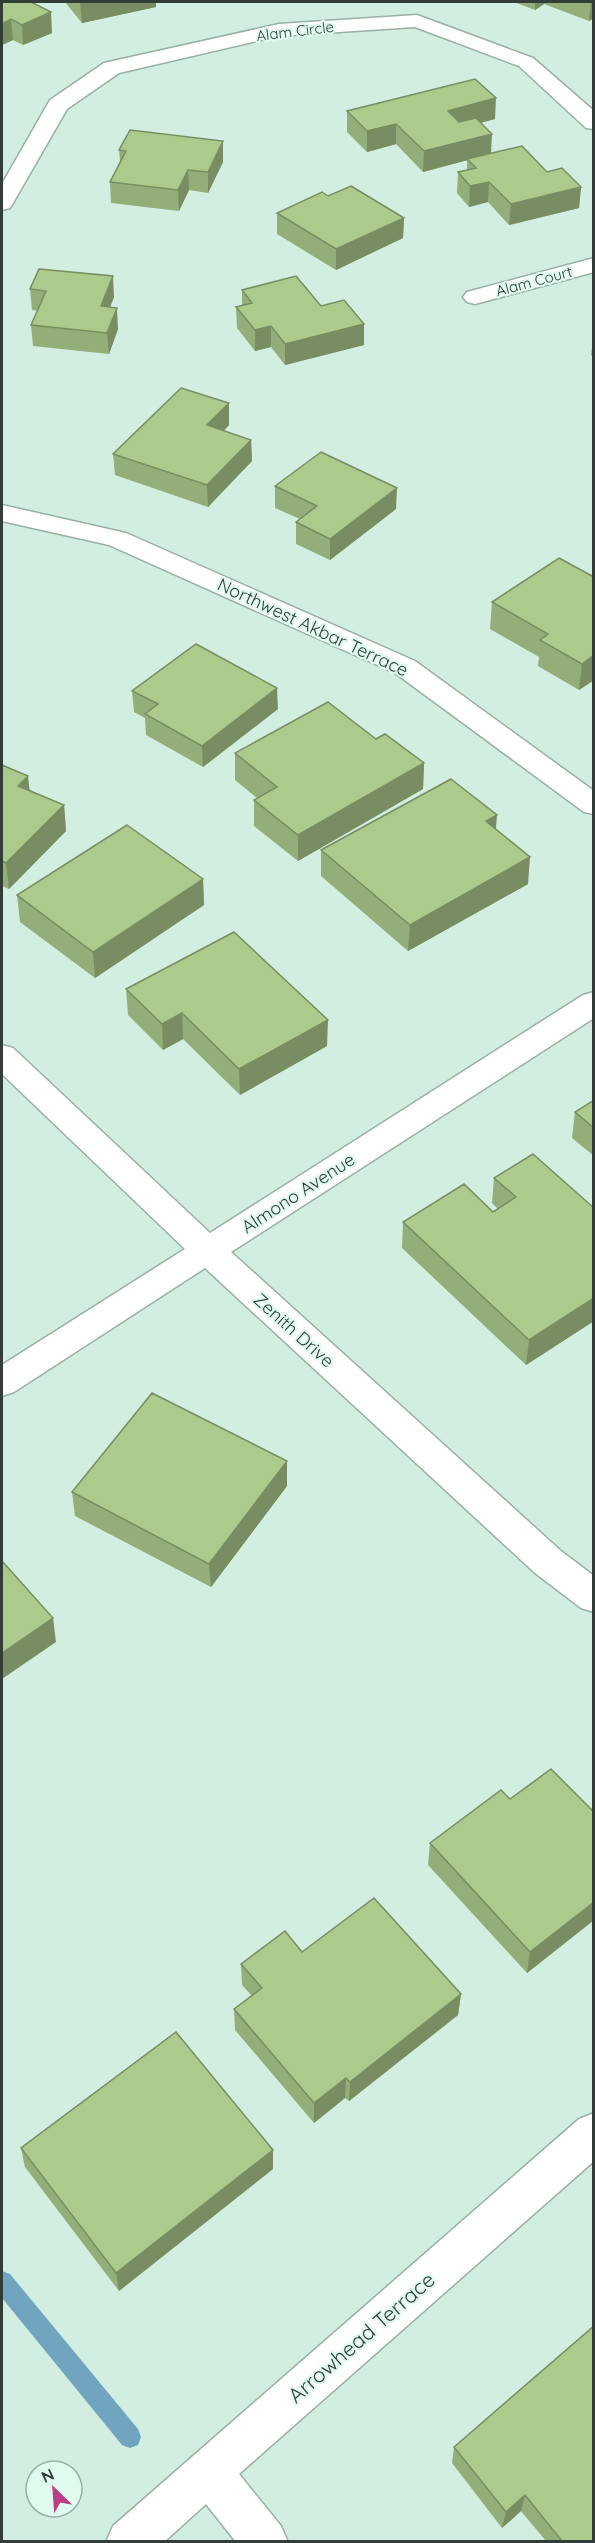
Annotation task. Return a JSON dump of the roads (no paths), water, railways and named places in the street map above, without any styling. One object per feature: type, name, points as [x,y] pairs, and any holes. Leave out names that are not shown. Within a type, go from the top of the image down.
[{"type":"street","name":"Alam Circle","points":[[2,203],[58,105],[112,68],[279,30],[417,21],[526,62],[594,123]]},
{"type":"street","name":"Alam Court","points":[[475,297],[594,265]]},
{"type":"street","name":"Northwest Akbar Terrace","points":[[2,513],[117,538],[405,667],[594,805]]},
{"type":"street","name":"Almono Avenue","points":[[2,1382],[594,1003]]},
{"type":"street","name":"Zenith Drive","points":[[2,1056],[208,1251],[548,1562],[594,1597]]},
{"type":"street","name":"Arrowhead Terrace","points":[[129,2541],[594,2133]]},
{"type":"street","points":[[208,2471],[265,2541]]},
{"type":"waterway","points":[[2,2282],[130,2437]]}]
